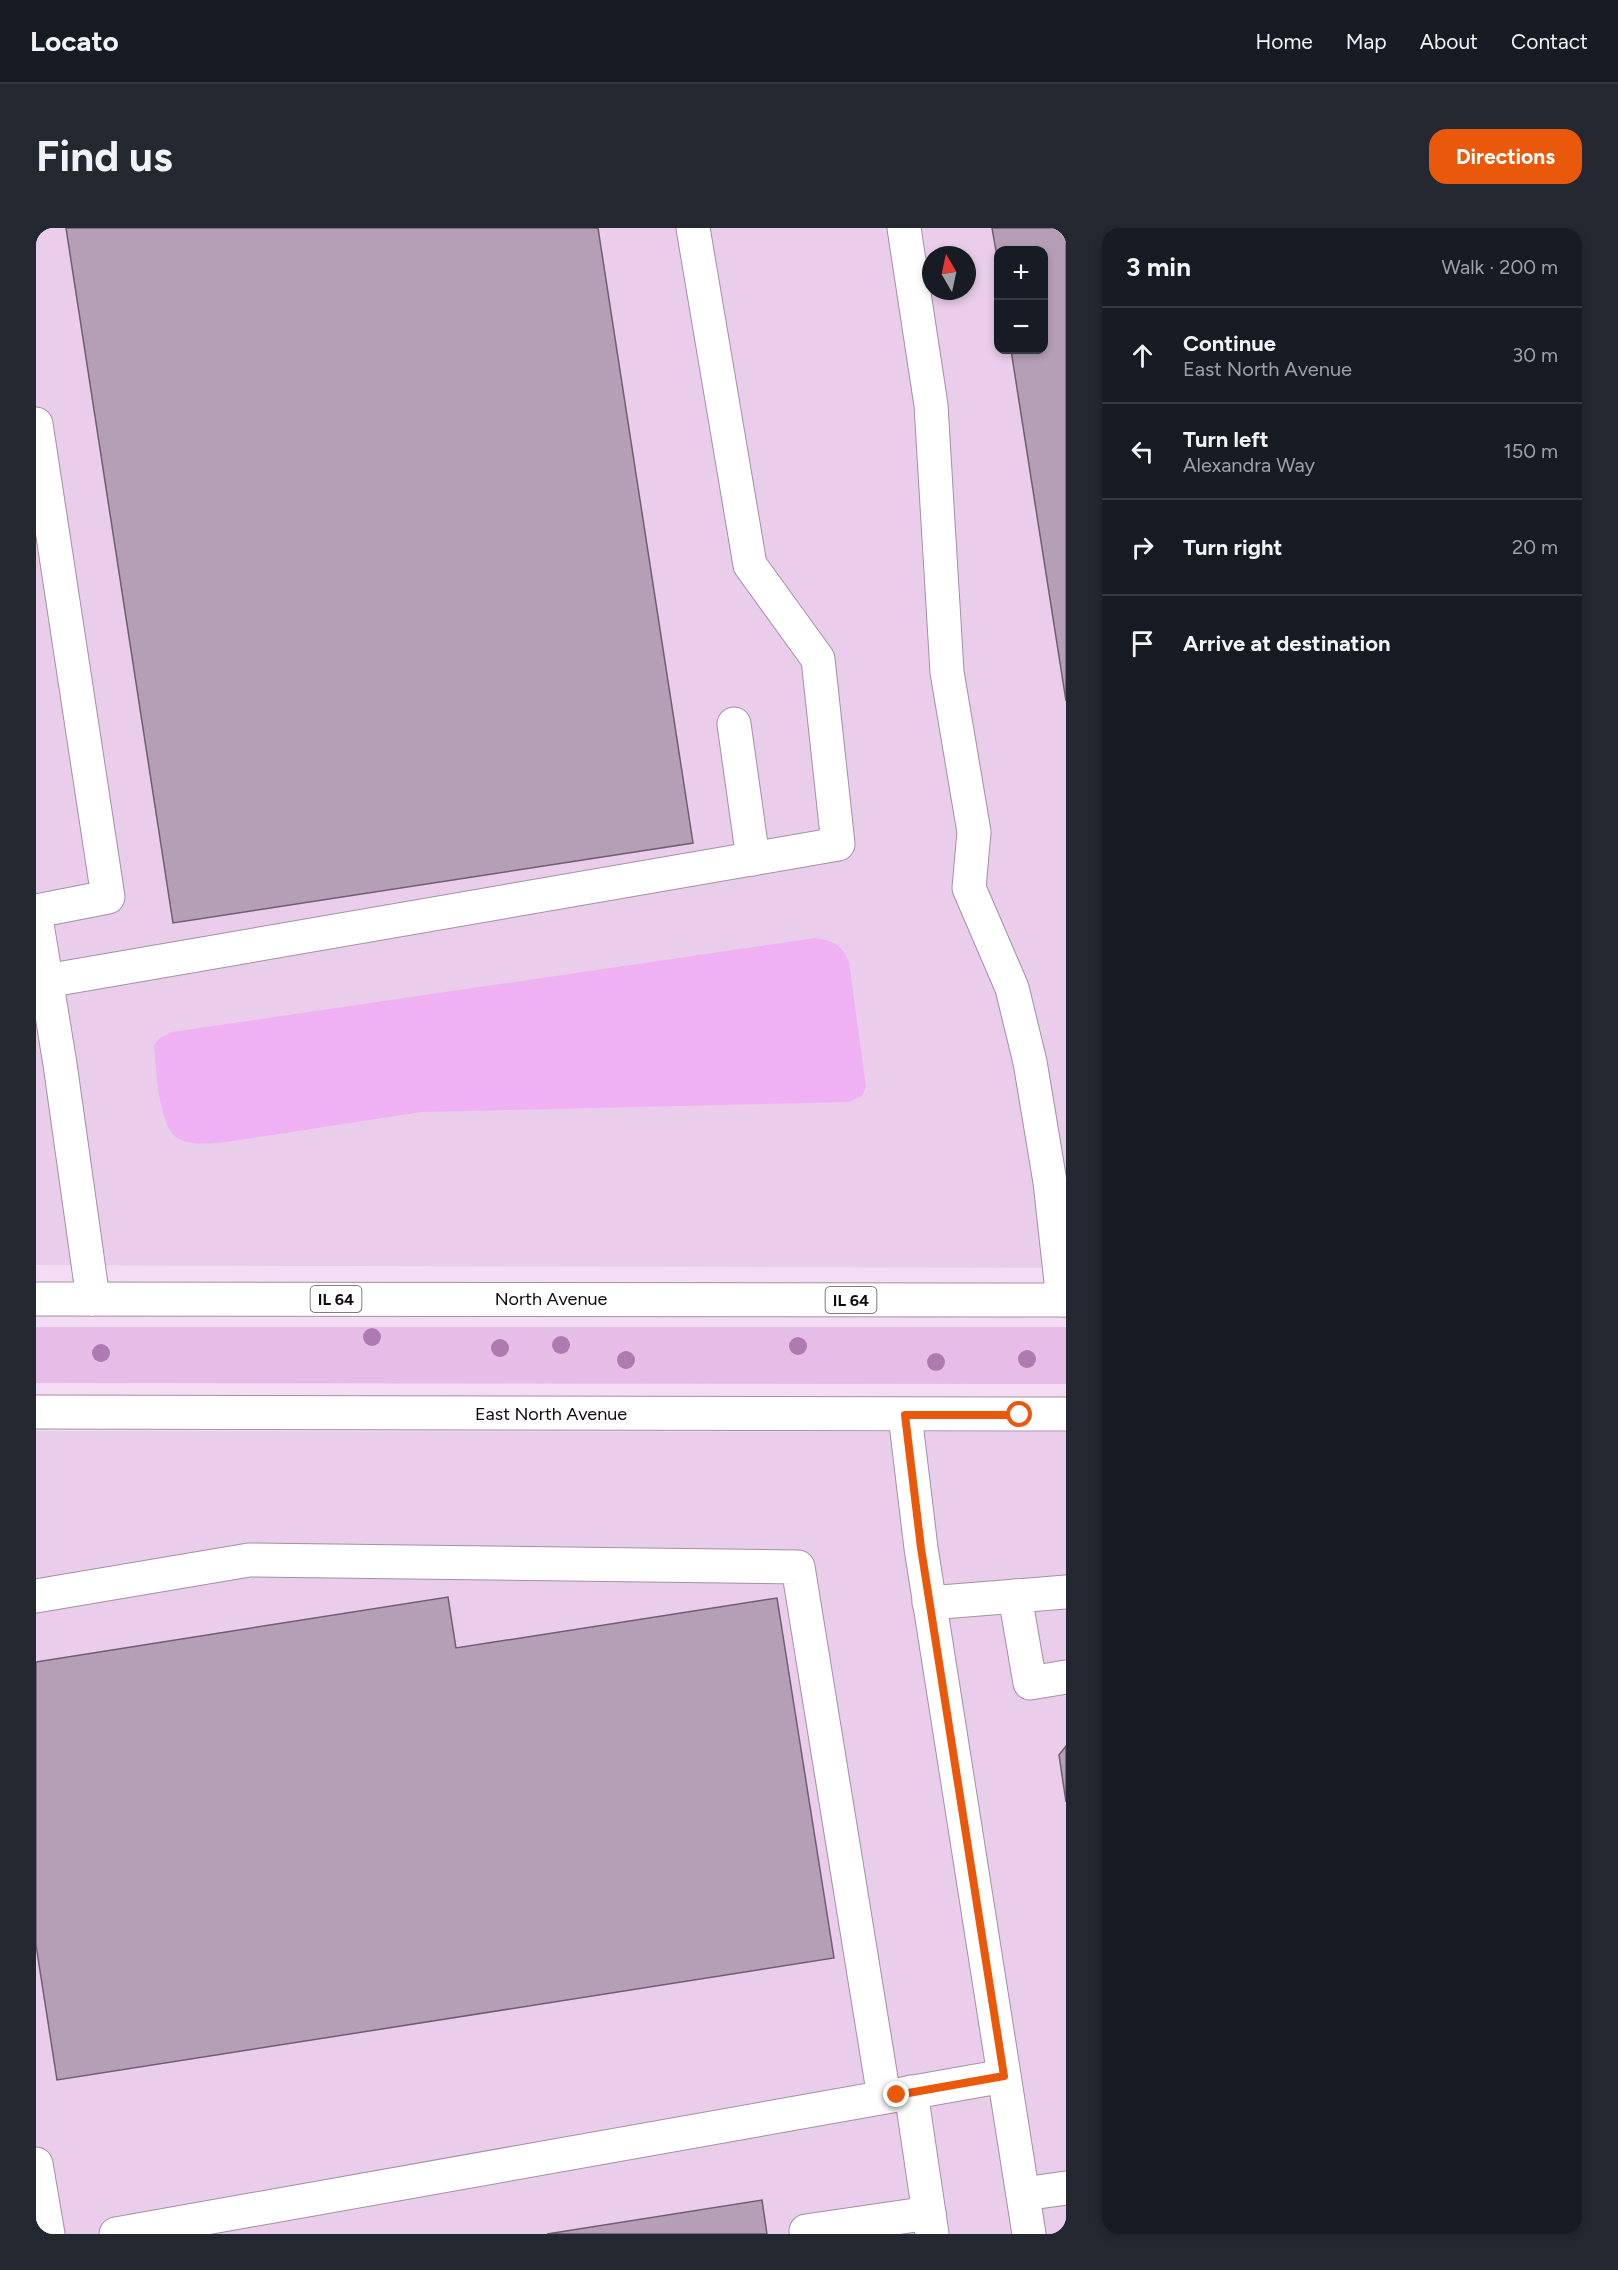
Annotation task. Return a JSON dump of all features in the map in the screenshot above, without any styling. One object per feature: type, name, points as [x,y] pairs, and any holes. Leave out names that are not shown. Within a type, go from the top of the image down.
[{"type":"main road","points":[[46,981],[838,844],[818,659],[750,565],[693,228]]},
{"type":"main road","points":[[904,228],[931,405],[937,473],[947,672],[974,832],[969,888],[1012,988],[1030,1062],[1050,1182],[1065,1300]]},
{"type":"main road","points":[[36,424],[108,897],[36,911]]},
{"type":"main road","points":[[734,724],[753,859]]},
{"type":"main road","points":[[36,918],[93,1299]]},
{"type":"main road","name":"North Avenue","points":[[36,1299],[1065,1300]]},
{"type":"main road","name":"East North Avenue","points":[[36,1412],[1066,1414]]},
{"type":"main road","points":[[905,1415],[929,1603],[1029,2234]]},
{"type":"main road","points":[[36,1596],[249,1560],[798,1567],[897,2095],[931,2224],[806,2231]]},
{"type":"main road","points":[[929,1603],[1066,1592]]},
{"type":"main road","points":[[1015,1596],[1030,1683],[1066,1677]]},
{"type":"main road","points":[[116,2234],[1004,2076]]},
{"type":"main road","points":[[36,2164],[48,2234]]},
{"type":"main road","points":[[1023,2194],[1066,2188]]},
{"type":"shaded area","points":[[36,228],[1066,228],[1066,1268],[36,1265]]},
{"type":"shaded area","points":[[815,938],[836,944],[849,962],[866,1087],[862,1096],[849,1102],[421,1112],[203,1144],[179,1139],[172,1133],[162,1110],[154,1045],[160,1038],[172,1032]]},
{"type":"shaded area","points":[[36,1327],[1066,1327],[1066,1384],[36,1383]]},
{"type":"shaded area","points":[[36,1431],[1066,1432],[1066,2234],[36,2234]]},
{"type":"building","points":[[66,228],[598,228],[693,843],[173,923]]},
{"type":"building","points":[[992,228],[1066,228],[1066,701],[1012,354],[1048,354],[1048,246],[995,246]]},
{"type":"building","points":[[448,1597],[456,1648],[777,1598],[834,1958],[57,2080],[36,1945],[36,1662]]},
{"type":"building","points":[[1066,1746],[1066,1802],[1059,1755]]},
{"type":"building","points":[[762,2200],[767,2234],[547,2234]]},
{"type":"route","points":[[897,2095],[1004,2076],[921,1548],[905,1415],[1020,1415]]}]
